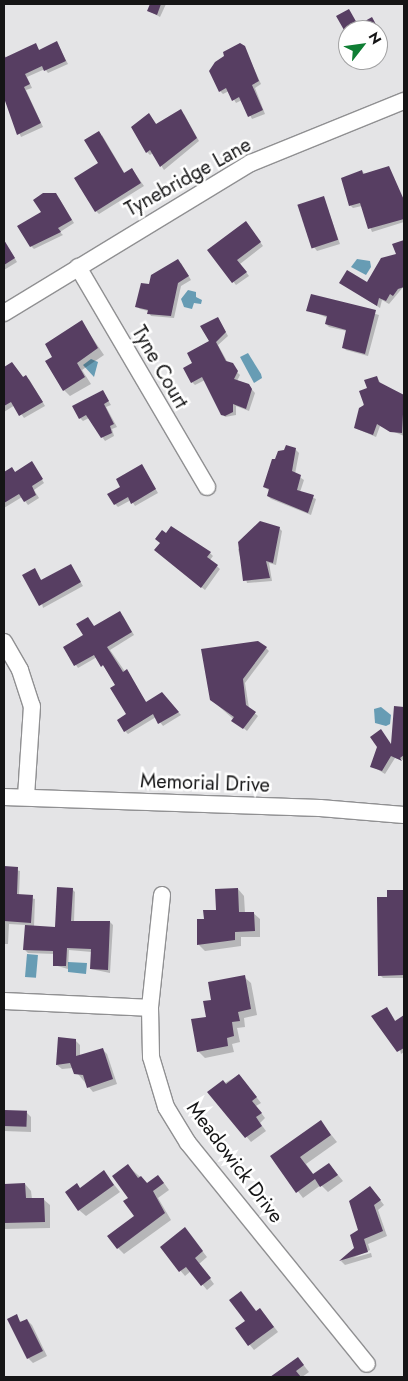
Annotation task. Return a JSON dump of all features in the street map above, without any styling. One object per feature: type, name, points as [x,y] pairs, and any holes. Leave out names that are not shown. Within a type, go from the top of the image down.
[{"type":"street","name":"Tynebridge Lane","points":[[4,313],[251,163],[404,101]]},
{"type":"street","name":"Tyne Court","points":[[78,267],[207,487]]},
{"type":"street","points":[[4,642],[20,670],[32,706],[26,797]]},
{"type":"street","name":"Memorial Drive","points":[[4,797],[320,808],[404,816]]},
{"type":"street","name":"Meadowick Drive","points":[[162,895],[150,1008],[151,1061],[166,1107],[188,1143],[367,1364]]},
{"type":"street","points":[[4,1001],[150,1008]]},
{"type":"water","points":[[357,259],[370,261],[371,267],[366,275],[351,267]]},
{"type":"water","points":[[188,290],[196,292],[196,297],[202,300],[201,304],[194,303],[192,309],[184,307],[181,299]]},
{"type":"water","points":[[248,353],[262,378],[254,383],[240,357]]},
{"type":"water","points":[[91,359],[98,362],[94,377],[83,365]]},
{"type":"water","points":[[381,707],[391,715],[390,724],[386,726],[375,723],[374,709]]},
{"type":"water","points":[[27,954],[38,955],[36,978],[25,977]]},
{"type":"water","points":[[68,962],[87,963],[86,974],[68,972]]},
{"type":"building","points":[[150,4],[161,4],[157,15],[147,11]]},
{"type":"building","points":[[349,9],[355,20],[338,20],[336,16]]},
{"type":"building","points":[[57,41],[66,61],[44,71],[42,66],[25,74],[30,84],[24,87],[41,123],[17,135],[4,98],[4,58],[36,43],[39,50]]},
{"type":"building","points":[[240,43],[245,46],[259,81],[252,85],[263,110],[248,117],[239,97],[232,101],[226,88],[219,92],[209,71],[215,62],[224,56],[223,52]]},
{"type":"building","points":[[181,109],[197,138],[160,167],[150,150],[146,153],[131,127],[149,113],[156,124]]},
{"type":"building","points":[[99,131],[124,173],[132,168],[141,183],[95,212],[74,178],[98,163],[84,140]]},
{"type":"building","points":[[389,166],[404,200],[404,219],[368,229],[360,203],[349,206],[341,178],[362,170],[363,174]]},
{"type":"building","points":[[43,193],[56,193],[72,220],[58,228],[61,232],[30,247],[17,226],[41,212],[33,200]]},
{"type":"building","points":[[324,196],[338,240],[312,248],[297,205]]},
{"type":"building","points":[[246,221],[261,242],[237,260],[247,272],[232,283],[207,250]]},
{"type":"building","points":[[4,240],[15,258],[4,265]]},
{"type":"building","points":[[404,240],[404,287],[398,289],[393,296],[390,294],[386,301],[379,298],[377,306],[339,283],[347,270],[367,282],[381,258],[396,254],[392,244]]},
{"type":"building","points":[[178,259],[189,276],[178,283],[171,316],[147,314],[148,310],[135,307],[141,283],[149,284],[151,275]]},
{"type":"building","points":[[311,294],[376,310],[365,354],[342,348],[346,330],[325,324],[327,316],[306,311]]},
{"type":"building","points":[[218,317],[226,332],[216,342],[226,361],[233,363],[238,371],[234,379],[249,384],[252,389],[246,409],[233,404],[233,412],[225,416],[221,415],[202,377],[191,383],[183,368],[192,363],[187,353],[209,341],[200,326]]},
{"type":"building","points":[[82,320],[98,348],[77,363],[85,377],[63,391],[45,361],[52,357],[45,344]]},
{"type":"building","points":[[12,362],[23,377],[26,375],[43,402],[19,416],[11,402],[4,406],[4,367]]},
{"type":"building","points":[[377,376],[379,382],[404,395],[402,433],[390,432],[377,424],[373,435],[354,428],[359,408],[364,405],[359,391],[367,388],[364,380]]},
{"type":"building","points":[[103,390],[109,401],[104,404],[114,424],[110,426],[112,433],[101,438],[86,415],[79,419],[72,406]]},
{"type":"building","points":[[286,445],[296,448],[292,471],[301,475],[297,490],[314,495],[308,513],[267,496],[269,489],[263,487],[272,459],[275,459],[278,451],[284,450]]},
{"type":"building","points":[[32,461],[43,479],[32,486],[36,495],[24,502],[19,494],[4,503],[4,472],[12,467],[15,472]]},
{"type":"building","points":[[142,464],[156,489],[131,504],[128,497],[114,505],[107,494],[120,487],[116,479]]},
{"type":"building","points":[[260,521],[280,527],[273,563],[266,561],[270,578],[243,581],[238,542]]},
{"type":"building","points":[[171,526],[211,552],[207,557],[218,565],[201,588],[154,550],[160,543],[155,539],[162,530],[166,533]]},
{"type":"building","points":[[71,564],[81,582],[39,606],[22,575],[35,568],[41,580]]},
{"type":"building","points":[[120,611],[132,632],[107,647],[123,672],[127,669],[146,702],[162,692],[179,712],[158,724],[153,714],[124,732],[117,720],[126,714],[110,688],[115,685],[103,665],[101,667],[94,655],[74,666],[63,647],[83,635],[76,624],[88,617],[94,626]]},
{"type":"building","points":[[258,641],[267,647],[243,679],[246,705],[256,712],[243,729],[231,721],[234,717],[210,700],[201,649]]},
{"type":"building","points":[[394,706],[404,707],[404,755],[400,758],[402,761],[391,756],[382,771],[370,767],[377,747],[370,737],[381,729],[391,744]]},
{"type":"building","points":[[4,866],[18,867],[17,894],[33,895],[31,923],[4,921]]},
{"type":"building","points":[[57,887],[73,888],[71,921],[110,921],[108,970],[90,969],[91,949],[67,948],[66,966],[53,966],[53,951],[23,950],[25,925],[55,927]]},
{"type":"building","points":[[238,888],[239,912],[254,912],[255,931],[235,932],[235,940],[197,945],[197,919],[204,919],[203,910],[216,910],[215,889]]},
{"type":"building","points":[[387,890],[404,890],[404,975],[378,976],[377,897],[387,897]]},
{"type":"building","points":[[245,975],[251,1009],[238,1012],[240,1021],[232,1022],[234,1036],[227,1038],[228,1046],[197,1052],[191,1019],[206,1017],[203,1001],[211,1000],[208,982]]},
{"type":"building","points":[[387,1007],[395,1021],[404,1015],[404,1048],[397,1052],[371,1016]]},
{"type":"building","points":[[58,1037],[76,1039],[76,1056],[103,1048],[113,1079],[87,1088],[83,1075],[74,1074],[70,1063],[56,1065]]},
{"type":"building","points":[[239,1074],[257,1097],[252,1101],[262,1113],[256,1117],[262,1126],[245,1138],[207,1092],[223,1080],[226,1084]]},
{"type":"building","points":[[4,1110],[27,1111],[26,1127],[4,1126]]},
{"type":"building","points":[[321,1120],[331,1135],[300,1157],[313,1174],[329,1163],[338,1175],[320,1187],[315,1179],[296,1193],[270,1156]]},
{"type":"building","points":[[128,1164],[138,1178],[141,1176],[147,1183],[158,1175],[164,1183],[153,1191],[165,1213],[117,1249],[107,1236],[134,1216],[123,1201],[128,1198],[112,1176]]},
{"type":"building","points":[[104,1170],[114,1185],[78,1211],[65,1192],[77,1183],[80,1188]]},
{"type":"building","points":[[25,1183],[26,1198],[44,1198],[45,1222],[4,1223],[4,1184]]},
{"type":"building","points":[[370,1186],[381,1200],[374,1205],[383,1231],[364,1239],[368,1252],[339,1261],[354,1248],[350,1235],[358,1230],[349,1201]]},
{"type":"building","points":[[185,1227],[203,1251],[195,1258],[211,1278],[201,1286],[186,1267],[179,1272],[160,1247]]},
{"type":"building","points":[[241,1291],[256,1311],[260,1308],[274,1327],[248,1346],[235,1328],[245,1321],[229,1300]]},
{"type":"building","points":[[17,1314],[20,1322],[27,1319],[43,1351],[27,1359],[7,1319]]},
{"type":"building","points":[[298,1357],[304,1365],[296,1371],[301,1377],[270,1377]]}]
